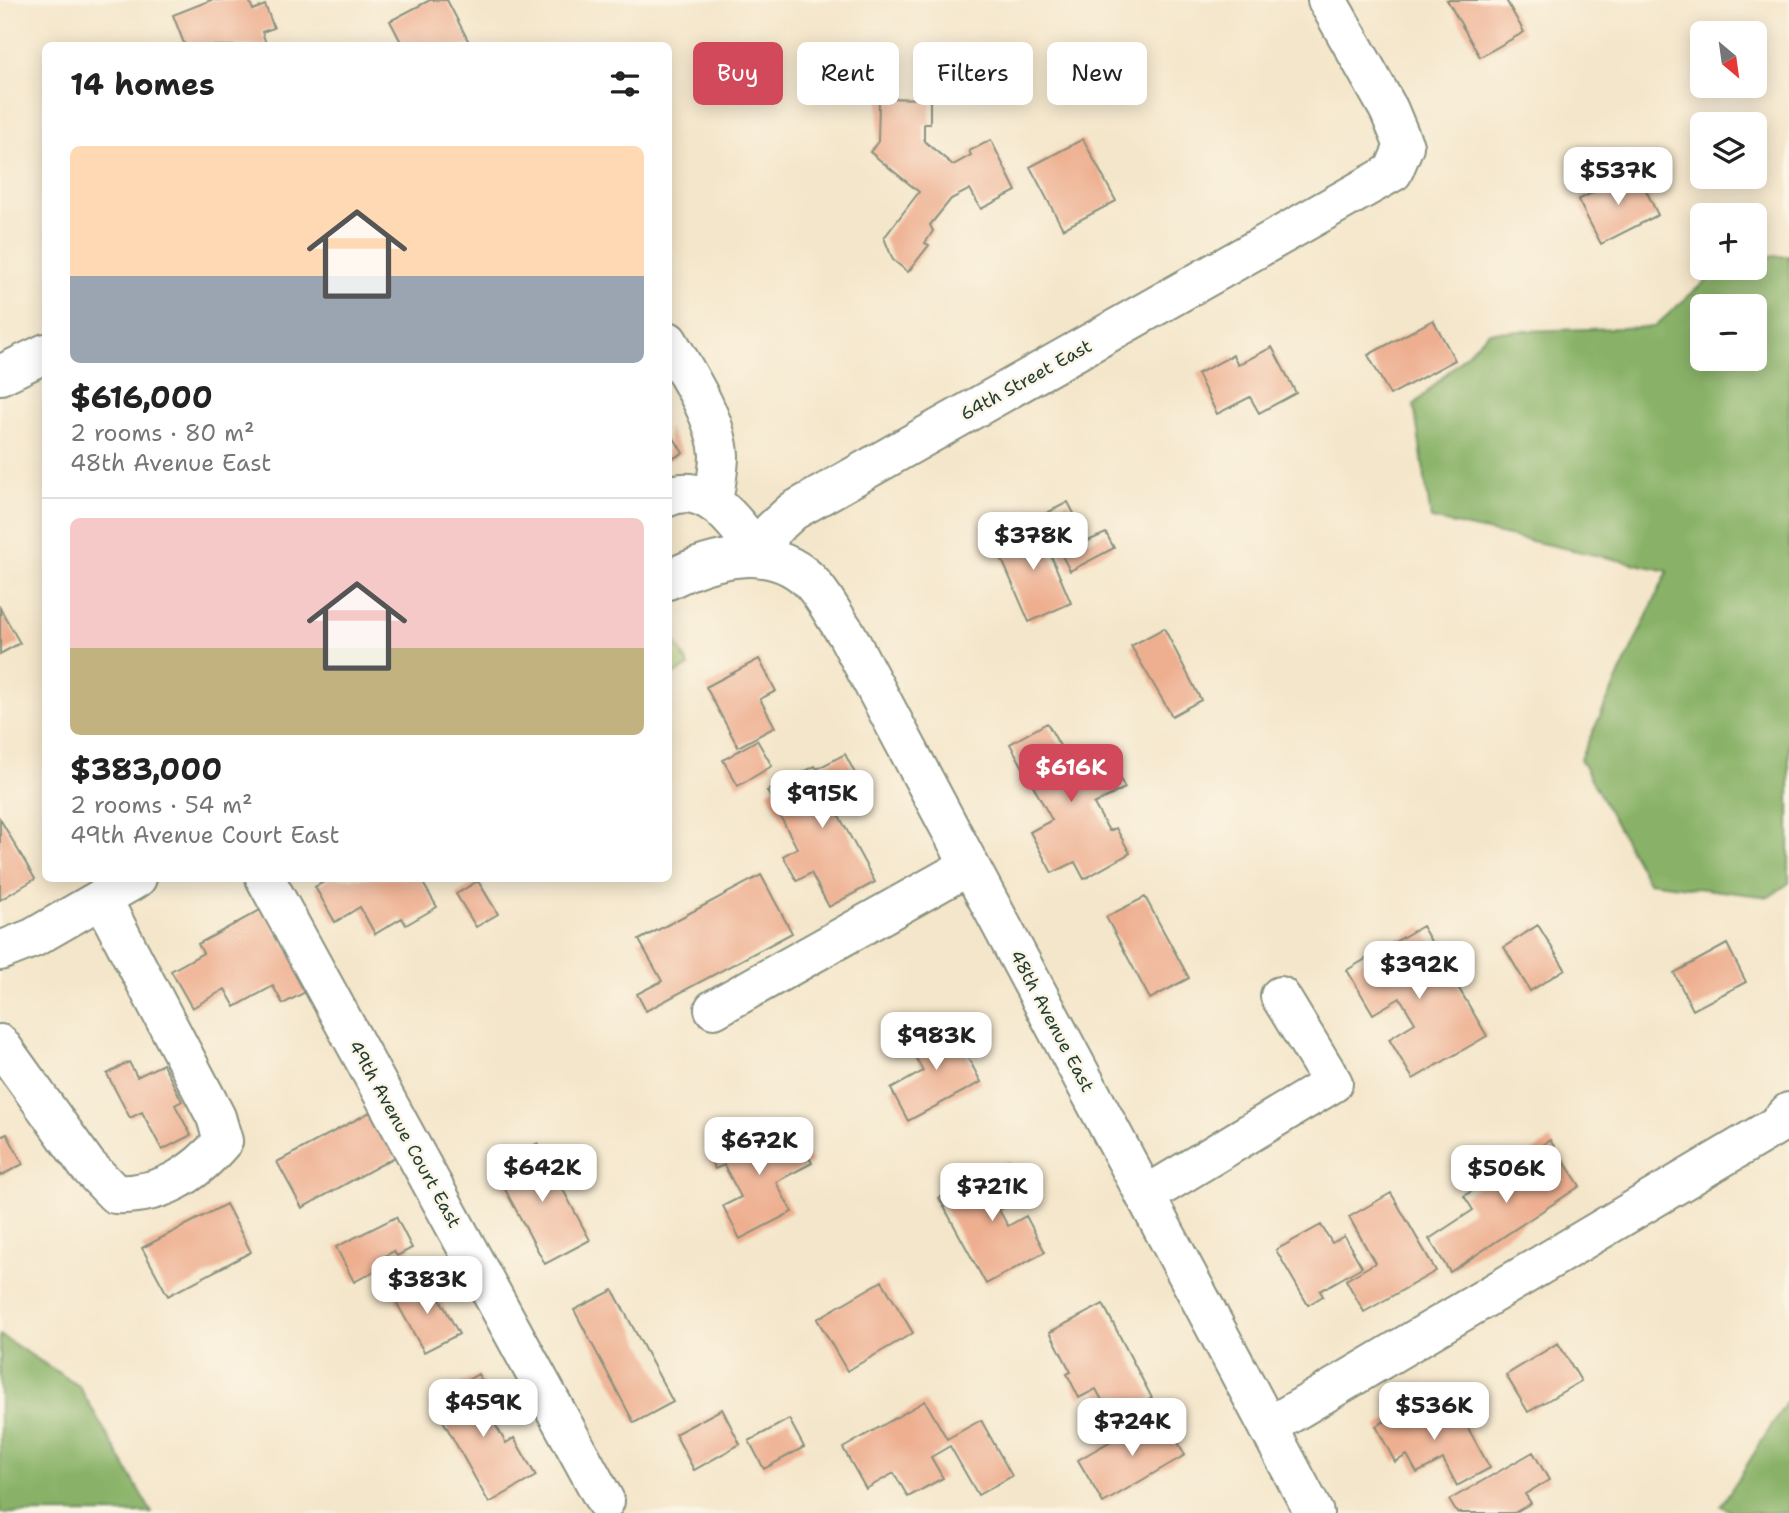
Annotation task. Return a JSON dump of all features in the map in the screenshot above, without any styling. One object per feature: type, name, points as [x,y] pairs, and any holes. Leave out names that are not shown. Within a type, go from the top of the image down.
[{"type":"street","name":"64th Street East","points":[[762,558],[772,530],[793,510],[1394,172],[1404,146],[1389,110],[1327,0]]},
{"type":"street","points":[[672,348],[696,391],[719,453],[713,503]]},
{"type":"street","points":[[0,375],[42,355]]},
{"type":"street","points":[[672,495],[685,490],[713,503],[737,525],[762,558]]},
{"type":"street","points":[[672,578],[695,566],[722,559],[762,558]]},
{"type":"street","name":"48th Avenue East","points":[[762,558],[788,566],[810,581],[846,634],[1314,1513]]},
{"type":"street","points":[[714,1009],[970,866]]},
{"type":"street","points":[[0,951],[33,938],[130,882]]},
{"type":"street","name":"49th Avenue Court East","points":[[267,882],[605,1501]]},
{"type":"street","points":[[0,1044],[87,1165],[115,1194],[138,1195],[173,1184],[203,1164],[223,1141],[216,1118],[102,899]]},
{"type":"street","points":[[1145,1196],[1333,1083],[1280,996]]},
{"type":"street","points":[[1268,1427],[1777,1125],[1789,1112]]},
{"type":"green space","points":[[1789,256],[1789,883],[1769,897],[1648,882],[1580,759],[1668,571],[1431,519],[1414,405],[1489,332],[1654,327],[1690,295],[1690,371],[1767,371],[1767,294],[1691,294],[1707,280],[1767,280],[1767,257]]},
{"type":"green space","points":[[675,641],[689,666],[672,675],[672,642]]},
{"type":"green space","points":[[0,1335],[79,1386],[152,1513],[0,1513]]},
{"type":"green space","points":[[1789,1398],[1789,1513],[1734,1513],[1721,1506]]},
{"type":"building","points":[[211,0],[249,0],[253,10],[265,5],[274,28],[262,32],[266,42],[183,42],[173,15]]},
{"type":"building","points":[[430,0],[447,0],[469,42],[401,42],[390,21]]},
{"type":"building","points":[[1447,0],[1506,0],[1524,32],[1480,57]]},
{"type":"building","points":[[899,98],[913,99],[913,105],[930,105],[930,124],[924,124],[924,141],[953,165],[971,155],[969,151],[991,140],[1016,191],[981,209],[970,189],[951,199],[930,225],[933,231],[925,243],[929,245],[908,272],[893,260],[884,238],[919,192],[870,152],[878,142],[879,105],[899,105]]},
{"type":"building","points":[[1083,139],[1116,201],[1063,229],[1030,167]]},
{"type":"building","points":[[1636,170],[1658,215],[1601,244],[1578,200]]},
{"type":"building","points":[[1433,320],[1455,360],[1390,395],[1368,355]]},
{"type":"building","points":[[1272,347],[1296,393],[1259,413],[1250,397],[1217,414],[1197,374],[1233,355],[1238,365]]},
{"type":"building","points":[[672,435],[683,453],[672,459]]},
{"type":"building","points":[[1068,502],[1088,541],[1106,533],[1114,548],[1070,571],[1041,516]]},
{"type":"building","points":[[1037,523],[1071,603],[1029,622],[994,541]]},
{"type":"building","points":[[0,608],[20,643],[0,654]]},
{"type":"building","points":[[1164,628],[1201,700],[1172,716],[1131,646]]},
{"type":"building","points":[[759,659],[776,691],[760,699],[775,727],[738,747],[706,687]]},
{"type":"building","points":[[1047,723],[1073,769],[1105,751],[1125,788],[1094,804],[1109,831],[1116,828],[1130,853],[1084,879],[1075,862],[1052,873],[1030,832],[1052,820],[1010,744]]},
{"type":"building","points":[[757,740],[772,766],[738,786],[723,760]]},
{"type":"building","points":[[845,754],[861,785],[831,801],[875,882],[829,907],[811,873],[797,881],[783,856],[797,848],[767,791]]},
{"type":"building","points":[[0,819],[35,879],[0,900]]},
{"type":"building","points":[[761,875],[792,933],[646,1011],[637,994],[662,981],[639,940]]},
{"type":"building","points":[[324,882],[422,882],[437,907],[406,925],[402,918],[375,934],[360,907],[335,922],[315,887]]},
{"type":"building","points":[[479,882],[498,914],[476,927],[456,894]]},
{"type":"building","points":[[1145,897],[1189,978],[1150,999],[1106,917]]},
{"type":"building","points":[[262,909],[313,988],[283,1004],[273,986],[235,1007],[225,989],[192,1008],[171,971],[203,953],[198,944]]},
{"type":"building","points":[[1538,925],[1565,969],[1530,991],[1504,947]]},
{"type":"building","points":[[1422,926],[1487,1036],[1413,1079],[1389,1039],[1415,1023],[1400,998],[1373,1014],[1347,970]]},
{"type":"building","points":[[1727,944],[1746,982],[1693,1010],[1674,973]]},
{"type":"building","points":[[948,1020],[981,1082],[908,1121],[891,1089],[923,1071],[907,1041]]},
{"type":"building","points":[[129,1062],[137,1077],[163,1064],[182,1101],[175,1105],[191,1135],[162,1150],[142,1112],[130,1118],[107,1074]]},
{"type":"building","points":[[370,1112],[395,1157],[302,1208],[277,1162]]},
{"type":"building","points":[[792,1125],[812,1163],[776,1182],[792,1212],[740,1239],[723,1206],[741,1197],[724,1165],[715,1169],[705,1150],[735,1134],[744,1151]]},
{"type":"building","points":[[7,1134],[23,1164],[0,1176],[0,1137]]},
{"type":"building","points":[[1550,1140],[1580,1186],[1450,1272],[1429,1239],[1473,1210],[1464,1196]]},
{"type":"building","points":[[538,1143],[590,1240],[545,1264],[493,1167]]},
{"type":"building","points":[[1008,1161],[1027,1195],[999,1210],[1008,1226],[1026,1216],[1045,1252],[986,1284],[939,1198]]},
{"type":"building","points":[[1391,1193],[1436,1271],[1364,1312],[1346,1280],[1375,1263],[1349,1217]]},
{"type":"building","points":[[226,1204],[251,1252],[168,1296],[142,1248]]},
{"type":"building","points":[[396,1217],[412,1248],[397,1256],[394,1251],[377,1260],[381,1268],[354,1282],[336,1247]]},
{"type":"building","points":[[1321,1225],[1332,1243],[1344,1236],[1362,1267],[1320,1291],[1323,1296],[1308,1305],[1276,1250]]},
{"type":"building","points":[[429,1279],[459,1334],[424,1352],[394,1298]]},
{"type":"building","points":[[882,1281],[913,1333],[847,1371],[817,1319]]},
{"type":"building","points":[[613,1290],[673,1402],[634,1423],[574,1310]]},
{"type":"building","points":[[1103,1304],[1152,1398],[1112,1419],[1096,1389],[1079,1398],[1067,1374],[1071,1372],[1050,1332]]},
{"type":"building","points":[[1558,1343],[1581,1381],[1528,1412],[1506,1375]]},
{"type":"building","points":[[478,1374],[497,1407],[488,1412],[506,1443],[514,1438],[536,1476],[489,1503],[432,1401]]},
{"type":"building","points":[[925,1401],[947,1439],[981,1420],[1012,1476],[978,1495],[950,1446],[931,1457],[943,1478],[908,1497],[894,1473],[866,1489],[843,1448]]},
{"type":"building","points":[[1423,1401],[1433,1421],[1457,1408],[1490,1468],[1457,1486],[1443,1459],[1417,1473],[1407,1455],[1395,1462],[1376,1426]]},
{"type":"building","points":[[722,1409],[740,1444],[694,1470],[675,1434]]},
{"type":"building","points":[[1161,1412],[1185,1455],[1103,1503],[1078,1460]]},
{"type":"building","points":[[789,1419],[804,1447],[764,1469],[749,1441]]},
{"type":"building","points":[[1533,1452],[1549,1480],[1525,1494],[1531,1503],[1514,1513],[1457,1513],[1449,1500]]}]
